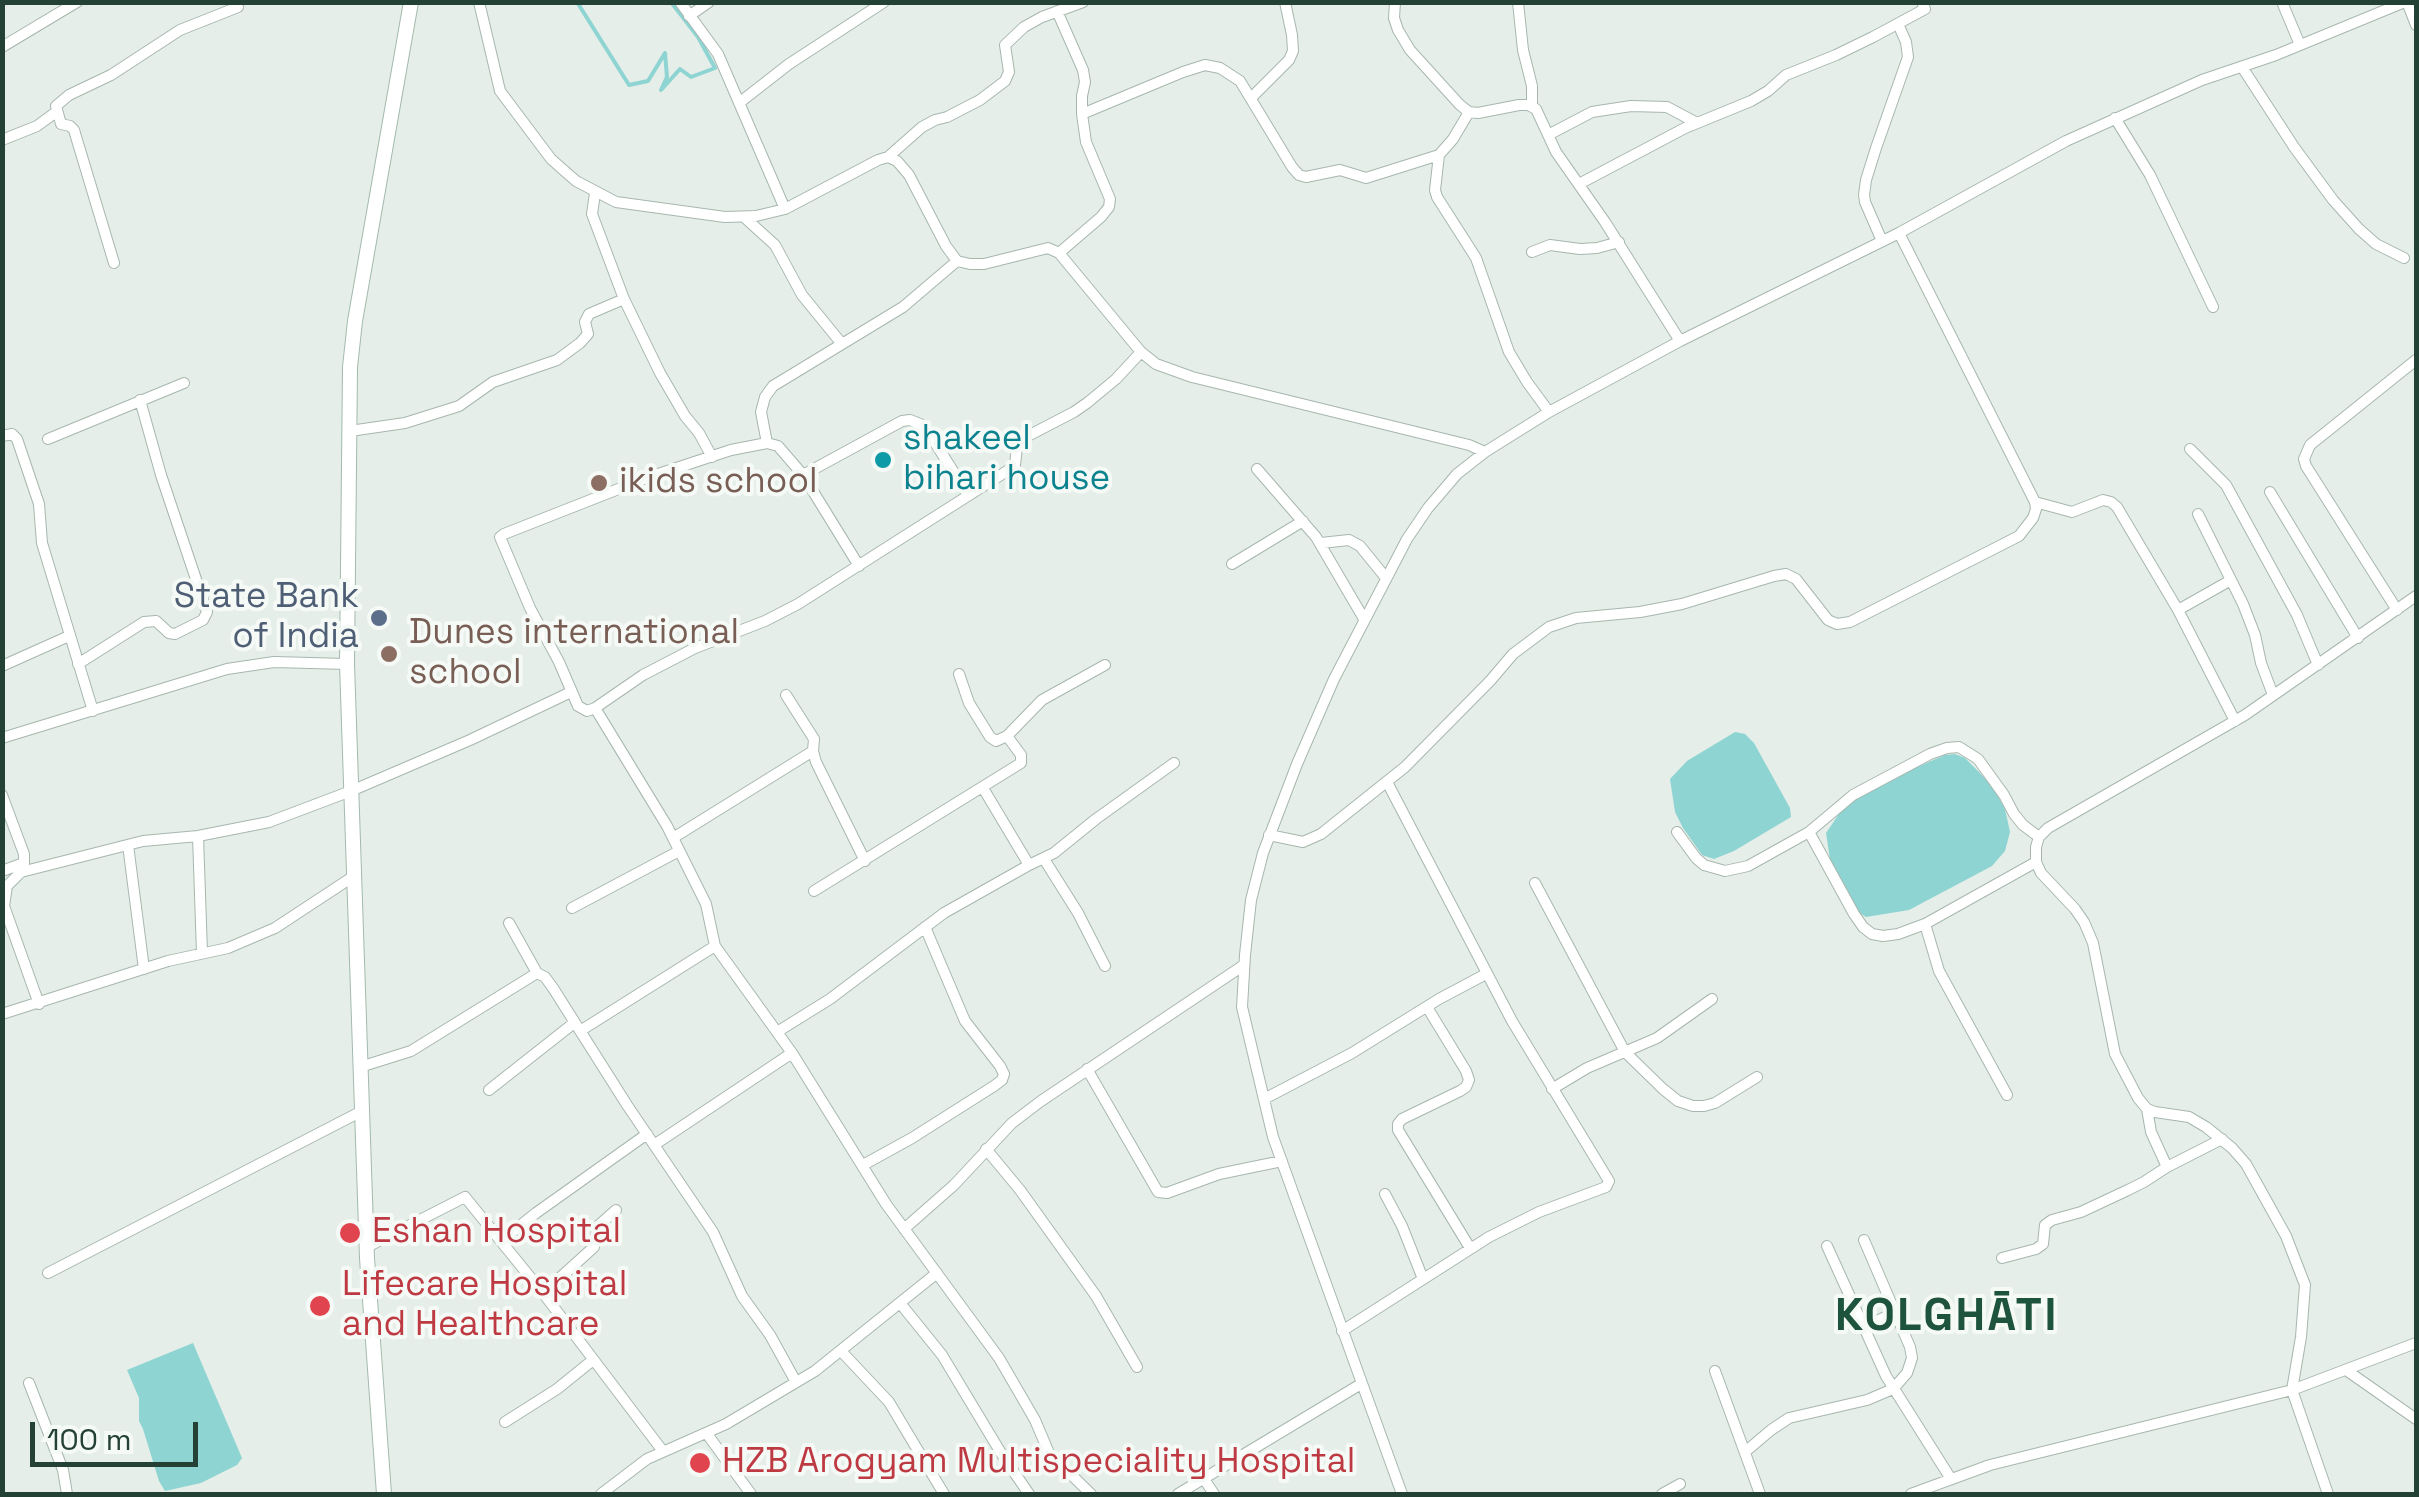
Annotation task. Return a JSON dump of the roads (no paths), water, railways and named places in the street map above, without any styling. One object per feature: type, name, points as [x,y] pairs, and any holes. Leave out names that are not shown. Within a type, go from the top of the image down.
[{"type":"main road","points":[[384,1494],[366,1246],[347,664],[350,367],[354,321],[411,2]]},
{"type":"street","points":[[2,48],[76,2]]},
{"type":"street","points":[[480,2],[500,91],[551,158],[576,181],[616,202],[725,217],[756,216],[785,209],[888,157],[922,127],[980,100],[1005,81],[1009,72],[1004,51],[1007,41],[1034,21],[1084,2]]},
{"type":"street","points":[[680,2],[718,54],[785,209]]},
{"type":"street","points":[[689,16],[709,2]]},
{"type":"street","points":[[739,103],[789,64],[884,2]]},
{"type":"street","points":[[1251,98],[1293,51],[1284,2]]},
{"type":"street","points":[[1395,2],[1394,18],[1410,50],[1460,105],[1478,114],[1519,105],[1532,107],[1540,115],[1556,152],[1680,341]]},
{"type":"street","points":[[1518,2],[1532,107]]},
{"type":"street","points":[[2282,2],[2300,45]]},
{"type":"street","points":[[1402,1494],[1282,1161],[1242,1008],[1251,900],[1269,836],[1334,679],[1386,578],[1428,508],[1457,474],[1549,412],[1680,341],[1899,233],[2066,141],[2202,80],[2300,45],[2374,8],[2406,2],[2416,25]]},
{"type":"street","points":[[1579,184],[1697,123],[1751,101],[1786,75],[1836,55],[1927,5]]},
{"type":"street","points":[[114,264],[74,130],[60,124],[56,112],[59,101],[110,76],[192,23],[238,6]]},
{"type":"street","points":[[1057,11],[1083,70],[1086,142],[1110,199],[1109,208],[1101,217],[1059,253]]},
{"type":"street","points":[[1882,241],[1864,195],[1908,57],[1898,24]]},
{"type":"street","points":[[1082,114],[1205,65],[1228,71],[1240,80],[1300,175],[1340,170],[1366,178],[1440,155],[1470,112]]},
{"type":"street","points":[[2242,67],[2333,200],[2367,236],[2404,258]]},
{"type":"street","points":[[1548,135],[1592,112],[1631,106],[1667,107],[1697,123]]},
{"type":"street","points":[[2,140],[37,126],[56,112]]},
{"type":"street","points":[[2115,118],[2150,175],[2213,307]]},
{"type":"street","points":[[1440,155],[1436,198],[1476,258],[1509,352],[1549,412]]},
{"type":"street","points":[[888,157],[897,160],[909,175],[957,261],[984,264],[1048,248],[1059,253],[1141,352],[1156,364],[1192,378],[1485,452]]},
{"type":"street","points":[[595,192],[592,214],[624,298],[660,373],[712,456]]},
{"type":"street","points":[[744,217],[775,245],[802,295],[842,344]]},
{"type":"street","points":[[1269,836],[1296,842],[1313,839],[1387,782],[1513,654],[1549,627],[1576,618],[1682,604],[1786,574],[1796,579],[1828,620],[1838,624],[1850,622],[2019,536],[2034,518],[2034,502],[1899,233]]},
{"type":"street","points":[[1532,252],[1550,245],[1580,249],[1618,242]]},
{"type":"street","points":[[767,443],[762,412],[765,397],[774,386],[902,307],[957,261]]},
{"type":"street","points":[[350,431],[405,422],[459,406],[493,382],[557,360],[588,334],[585,322],[589,314],[624,298]]},
{"type":"street","points":[[859,566],[803,475],[778,446],[767,443],[649,477],[500,538],[571,692],[582,710],[595,708],[667,662],[798,604],[859,566],[968,496],[1015,464],[1022,439],[1074,412],[1116,379],[1141,352]]},
{"type":"street","points":[[2396,610],[2304,459],[2310,445],[2416,360]]},
{"type":"street","points":[[48,439],[184,383]]},
{"type":"street","points":[[78,664],[144,622],[156,621],[175,634],[204,620],[207,612],[140,400]]},
{"type":"street","points":[[803,475],[910,420],[920,424],[934,441],[968,496]]},
{"type":"street","points":[[2,436],[12,434],[17,439],[40,504],[42,543],[93,711]]},
{"type":"street","points":[[2190,450],[2219,476],[2233,497],[2297,615],[2318,665]]},
{"type":"street","points":[[1257,468],[1320,543],[1364,619]]},
{"type":"street","points":[[2270,492],[2358,638]]},
{"type":"street","points":[[2034,502],[2072,512],[2097,501],[2112,502],[2118,507],[2178,610],[2235,721]]},
{"type":"street","points":[[2198,514],[2248,616],[2274,696]]},
{"type":"street","points":[[1232,564],[1303,520]]},
{"type":"street","points":[[1320,543],[1349,540],[1360,546],[1386,578]]},
{"type":"street","points":[[2178,610],[2231,580]]},
{"type":"street","points":[[2167,1166],[2152,1132],[2147,1108],[2116,1054],[2093,943],[2084,922],[2041,874],[2036,862],[2039,837],[2063,818],[2235,721],[2416,596]]},
{"type":"street","points":[[2,666],[69,636]]},
{"type":"street","points":[[2,738],[227,669],[274,662],[347,664]]},
{"type":"street","points":[[959,674],[970,703],[996,741],[1008,736],[1042,700],[1105,665]]},
{"type":"street","points":[[2,871],[128,844],[256,826],[351,791],[571,692]]},
{"type":"street","points":[[786,694],[814,739],[812,751],[866,861]]},
{"type":"street","points":[[595,708],[673,838],[706,904],[715,946],[792,1053],[904,1229],[1014,1381],[1050,1453],[1091,1494]]},
{"type":"street","points":[[814,891],[1022,760],[1008,736]]},
{"type":"street","points":[[1678,832],[1704,865],[1725,870],[1748,866],[1809,832],[1853,795],[1930,754],[1959,747],[1978,759],[2023,826],[2039,837]]},
{"type":"street","points":[[673,838],[812,751]]},
{"type":"street","points":[[777,1032],[830,999],[944,913],[1044,859],[1174,763]]},
{"type":"street","points":[[1342,1331],[1470,1248],[1538,1212],[1606,1187],[1608,1182],[1486,974],[1387,782]]},
{"type":"street","points":[[983,788],[1028,865]]},
{"type":"street","points":[[2,795],[7,821],[24,854],[23,868],[5,892],[6,914],[39,1004]]},
{"type":"street","points":[[1809,832],[1863,927],[1883,936],[1925,924],[2036,862]]},
{"type":"street","points":[[198,836],[202,952]]},
{"type":"street","points":[[128,844],[144,969]]},
{"type":"street","points":[[572,908],[679,852]]},
{"type":"street","points":[[1044,859],[1106,966]]},
{"type":"street","points":[[2,1014],[202,952],[228,948],[275,928],[354,876]]},
{"type":"street","points":[[1535,883],[1625,1052],[1663,1089],[1678,1101],[1693,1106],[1715,1102],[1757,1077]]},
{"type":"street","points":[[509,922],[538,973],[550,982],[712,1232],[742,1296],[796,1382]]},
{"type":"street","points":[[1925,924],[1939,971],[2007,1096]]},
{"type":"street","points":[[863,1165],[994,1086],[1004,1074],[965,1021],[925,927]]},
{"type":"street","points":[[2,943],[15,939]]},
{"type":"street","points":[[489,1090],[577,1027],[715,946]]},
{"type":"street","points":[[904,1229],[954,1185],[1012,1124],[1244,965]]},
{"type":"street","points":[[360,1067],[411,1051],[538,973]]},
{"type":"street","points":[[1264,1099],[1341,1060],[1486,974]]},
{"type":"street","points":[[1552,1090],[1586,1068],[1666,1032],[1712,999]]},
{"type":"street","points":[[1427,1007],[1469,1080],[1460,1091],[1402,1119],[1398,1130],[1470,1248]]},
{"type":"street","points":[[654,1146],[792,1053]]},
{"type":"street","points":[[1087,1069],[1158,1192],[1167,1193],[1219,1174],[1282,1161]]},
{"type":"street","points":[[2147,1108],[2189,1117],[2232,1148],[2246,1164],[2286,1236],[2305,1285],[2292,1390],[2328,1494]]},
{"type":"street","points":[[48,1273],[362,1111]]},
{"type":"street","points":[[502,1241],[647,1134]]},
{"type":"street","points":[[2002,1258],[2043,1244],[2045,1225],[2052,1220],[2128,1190],[2222,1140]]},
{"type":"street","points":[[986,1150],[1020,1190],[1096,1296],[1137,1367]]},
{"type":"street","points":[[1385,1194],[1423,1279]]},
{"type":"street","points":[[366,1246],[465,1198],[662,1450]]},
{"type":"street","points":[[543,1293],[594,1247],[600,1223],[616,1210]]},
{"type":"street","points":[[1745,1452],[1789,1418],[1866,1400],[1892,1388],[1907,1373],[1912,1358],[1910,1347],[1864,1240]]},
{"type":"street","points":[[1828,1246],[1892,1388],[1951,1479]]},
{"type":"street","points":[[600,1494],[662,1450],[707,1434],[796,1382],[937,1273]]},
{"type":"street","points":[[900,1303],[942,1355],[1030,1494]]},
{"type":"street","points":[[1864,1326],[1896,1312]]},
{"type":"street","points":[[1911,1494],[1990,1466],[2292,1390],[2416,1343]]},
{"type":"street","points":[[841,1351],[889,1402],[944,1494]]},
{"type":"street","points":[[505,1422],[558,1389],[594,1360]]},
{"type":"street","points":[[1715,1370],[1760,1494]]},
{"type":"street","points":[[2346,1370],[2416,1419]]},
{"type":"street","points":[[29,1384],[50,1434],[67,1494]]},
{"type":"street","points":[[1178,1494],[1362,1384]]},
{"type":"street","points":[[707,1434],[751,1494]]},
{"type":"street","points":[[1204,1479],[1214,1494]]},
{"type":"street","points":[[1662,1494],[1680,1484]]},
{"type":"water","points":[[1735,732],[1745,734],[1754,743],[1790,808],[1791,817],[1714,859],[1702,855],[1683,828],[1675,812],[1670,779],[1687,761]]},
{"type":"water","points":[[1955,754],[1979,772],[2005,809],[2010,832],[2005,851],[1992,866],[1909,910],[1866,917],[1858,912],[1830,859],[1826,833],[1851,802],[1903,773]]},
{"type":"water","points":[[193,1343],[242,1458],[237,1465],[201,1483],[165,1491],[139,1421],[139,1398],[127,1370]]},
{"type":"waterway","points":[[577,2],[629,85],[648,81],[665,53],[667,77],[661,90],[680,69],[691,77],[715,68],[698,37],[671,2]]},
{"type":"place","name":"shakeel bihari house","points":[[883,460]]},
{"type":"place","name":"ikids school","points":[[599,483]]},
{"type":"place","name":"State Bank of India","points":[[379,618]]},
{"type":"place","name":"Dunes international school","points":[[389,654]]},
{"type":"place","name":"Eshan Hospital","points":[[350,1233]]},
{"type":"place","name":"Lifecare Hospital and Healthcare","points":[[320,1306]]},
{"type":"place","name":"HZB Arogyam Multispeciality Hospital","points":[[700,1463]]},
{"type":"district","name":"KOLGHĀTI","points":[[1947,1318]]}]
